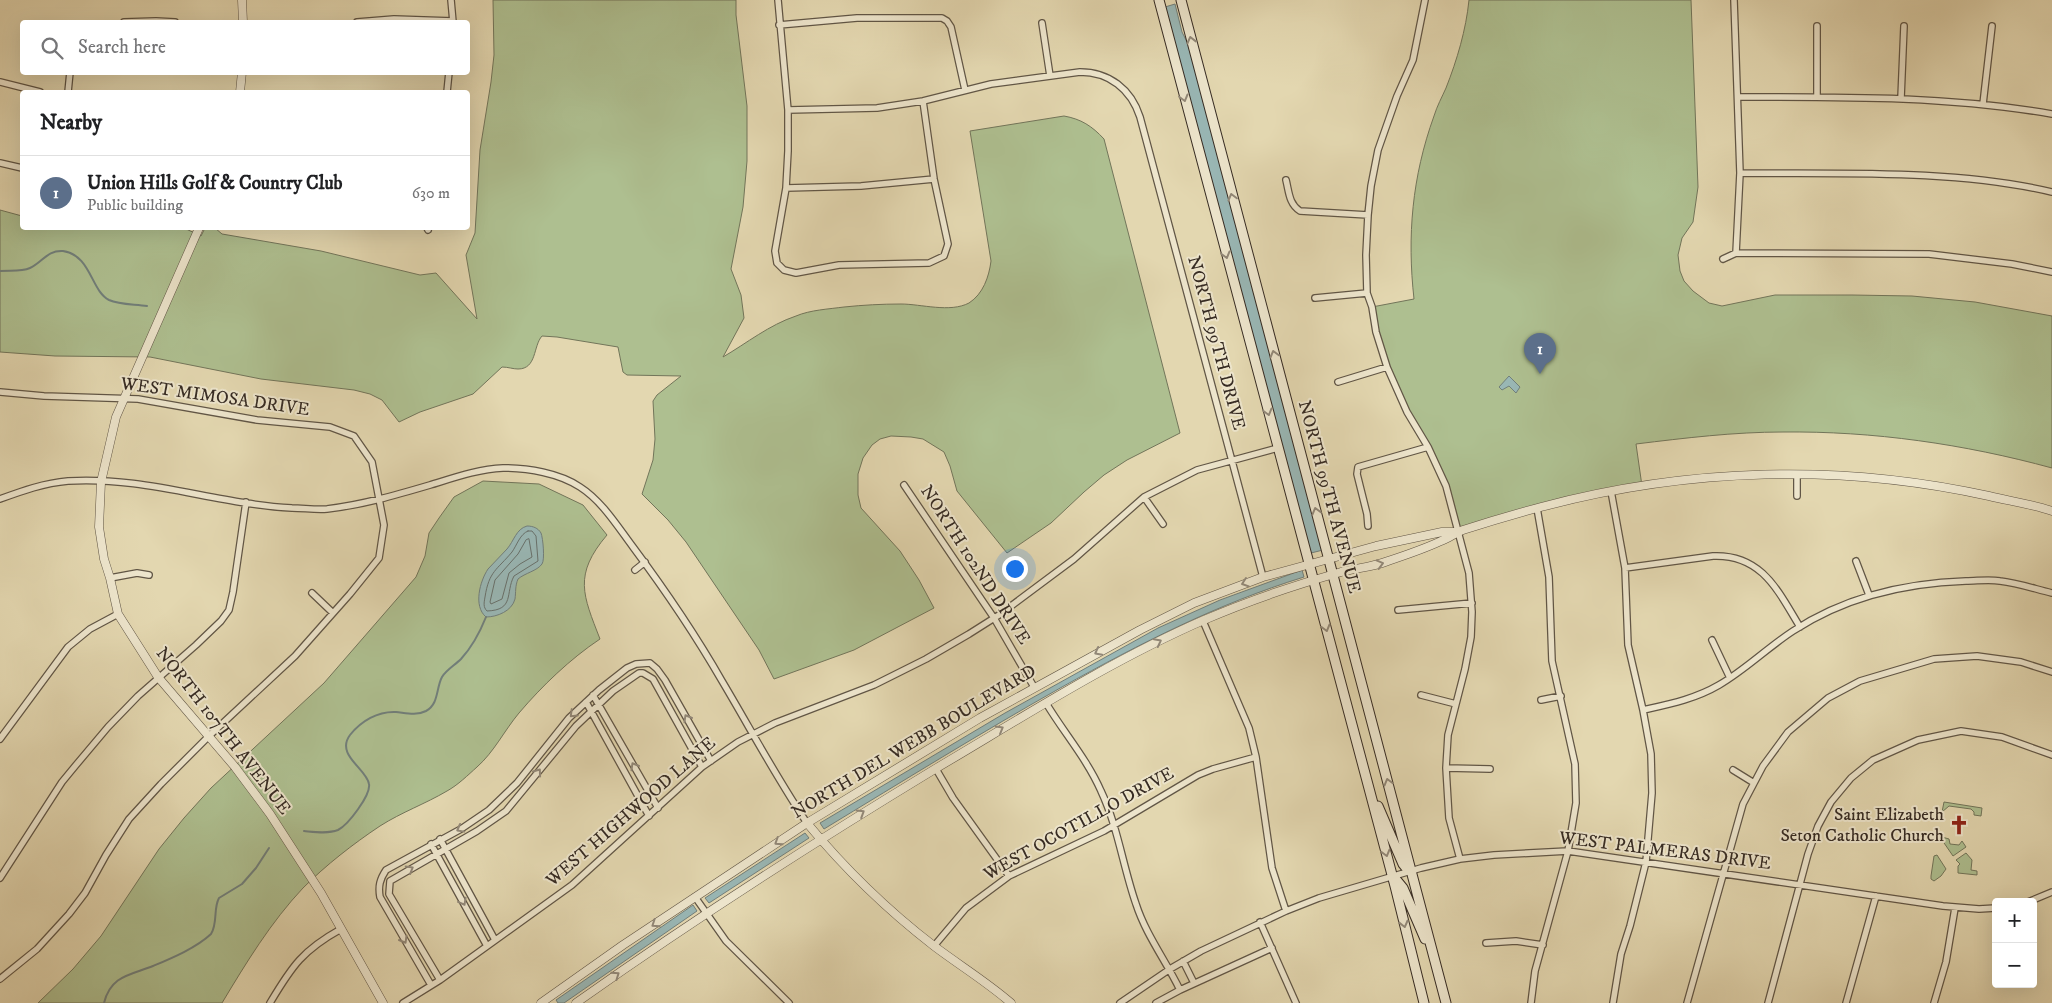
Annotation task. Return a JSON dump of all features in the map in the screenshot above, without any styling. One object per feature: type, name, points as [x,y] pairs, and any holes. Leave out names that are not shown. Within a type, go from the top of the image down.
[{"type":"main road","name":"NORTH 99TH AVENUE","points":[[1158,0],[1368,783],[1424,1003]]},
{"type":"main road","name":"NORTH 99TH AVENUE","points":[[1181,0],[1446,1003]]},
{"type":"main road","points":[[1368,783],[1403,864],[1406,869],[1412,871]]},
{"type":"main road","points":[[1392,876],[1403,888],[1435,959]]},
{"type":"street","points":[[242,0],[243,20]]},
{"type":"street","points":[[451,0],[453,20]]},
{"type":"street","points":[[778,0],[788,110],[788,151],[786,188],[775,252],[778,263],[784,270],[796,273],[839,265],[929,263],[944,256],[948,244],[934,179],[923,101]]},
{"type":"street","points":[[1425,0],[1413,60],[1397,96],[1378,150],[1371,186],[1366,255],[1368,293],[1376,332],[1387,367],[1407,412],[1428,447],[1446,486],[1469,573],[1472,603],[1470,646],[1448,735],[1446,768],[1450,818],[1460,859]]},
{"type":"street","points":[[1734,0],[1734,55],[1738,97],[1740,173],[1736,253]]},
{"type":"street","points":[[779,25],[857,18],[942,18],[950,25],[965,90]]},
{"type":"street","points":[[382,20],[414,20]]},
{"type":"street","points":[[1042,23],[1050,76]]},
{"type":"street","points":[[1817,26],[1817,97]]},
{"type":"street","points":[[1901,98],[1904,26]]},
{"type":"street","points":[[1983,104],[1992,26]]},
{"type":"street","name":"NORTH 99TH DRIVE","points":[[788,110],[877,108],[923,101],[965,90],[1050,76],[1088,72],[1109,78],[1127,92],[1135,103],[1140,117],[1263,577]]},
{"type":"street","points":[[68,90],[70,75]]},
{"type":"street","points":[[240,90],[242,75]]},
{"type":"street","points":[[447,90],[449,75]]},
{"type":"street","points":[[0,82],[32,90]]},
{"type":"street","points":[[1738,97],[1901,98],[1983,104],[2052,114]]},
{"type":"street","points":[[0,163],[20,168]]},
{"type":"street","points":[[1740,173],[1882,174],[2032,187],[2052,192]]},
{"type":"street","points":[[786,188],[861,186],[934,179]]},
{"type":"street","points":[[1286,180],[1290,198],[1300,211],[1368,215]]},
{"type":"street","name":"NORTH 107TH AVENUE","points":[[198,230],[116,417],[101,482],[99,527],[104,559],[118,614],[158,677],[209,736],[270,814],[321,893],[383,1003]]},
{"type":"street","points":[[1724,259],[1736,253],[1928,254],[2012,264],[2052,272]]},
{"type":"street","points":[[1315,298],[1368,293]]},
{"type":"street","points":[[1338,382],[1387,367]]},
{"type":"street","name":"WEST MIMOSA DRIVE","points":[[0,392],[44,396],[149,400],[257,420],[330,427],[354,436],[372,462],[384,525],[380,558],[295,656],[209,736],[129,819],[85,893],[69,914],[37,949],[0,979]]},
{"type":"street","points":[[1368,526],[1367,514],[1357,474],[1358,467],[1428,447]]},
{"type":"street","name":"WEST HIGHWOOD LANE","points":[[403,1003],[440,980],[572,886],[702,767],[752,734],[890,678],[939,652],[994,618],[1074,559],[1144,497],[1197,470],[1278,448]]},
{"type":"street","points":[[0,499],[30,488],[67,481],[101,482],[138,484],[246,502],[325,509],[379,500],[476,472],[500,468],[520,469],[551,475],[580,487],[601,505],[645,562],[691,630],[721,678],[752,734],[807,823],[820,839],[851,874],[878,900],[934,946],[1011,1003]]},
{"type":"street","points":[[1459,532],[1537,508],[1612,490],[1709,478],[1797,474],[1893,479],[1954,488],[2052,510]]},
{"type":"street","points":[[1797,474],[1797,496]]},
{"type":"street","name":"NORTH 102ND DRIVE","points":[[904,485],[994,618],[1034,687]]},
{"type":"street","points":[[1612,490],[1625,568],[1628,645],[1644,710],[1651,754],[1652,793],[1646,862],[1621,954],[1613,1003]]},
{"type":"street","points":[[1144,497],[1164,524]]},
{"type":"street","points":[[0,878],[66,776],[108,728],[158,677],[196,645],[221,621],[229,610],[246,502]]},
{"type":"street","points":[[1531,1003],[1535,971],[1568,851],[1576,803],[1575,764],[1552,661],[1549,577],[1537,508]]},
{"type":"street","name":"NORTH DEL WEBB BOULEVARD","points":[[545,1002],[695,897],[807,823],[1034,687],[1194,603],[1263,577],[1308,563],[1411,538],[1442,532],[1459,532]]},
{"type":"street","name":"NORTH DEL WEBB BOULEVARD","points":[[576,1003],[706,912],[820,839],[1046,703],[1148,647],[1203,621],[1268,596],[1333,575],[1383,563],[1459,532]]},
{"type":"street","points":[[1625,568],[1713,556],[1727,556],[1740,559],[1758,569],[1772,582],[1800,627]]},
{"type":"street","points":[[1856,561],[1869,595]]},
{"type":"street","points":[[634,570],[645,562]]},
{"type":"street","points":[[110,578],[137,573],[149,575]]},
{"type":"street","points":[[1644,710],[1692,698],[1730,678],[1800,627],[1828,611],[1869,595],[1924,583],[1999,580],[2052,593]]},
{"type":"street","points":[[312,593],[333,613]]},
{"type":"street","points":[[1398,610],[1472,603]]},
{"type":"street","points":[[0,739],[68,647],[90,629],[118,614]]},
{"type":"street","points":[[1203,621],[1249,728],[1256,757],[1272,868],[1286,910]]},
{"type":"street","points":[[1712,640],[1730,678]]},
{"type":"street","points":[[1687,1003],[1710,928],[1743,804],[1763,766],[1788,732],[1828,698],[1860,681],[1934,659],[1977,656],[2021,662],[2052,672]]},
{"type":"street","points":[[431,985],[380,897],[379,890],[382,876],[386,870],[476,819],[501,799],[517,783],[559,729],[593,695],[627,668],[636,664],[650,663],[665,680],[711,761]]},
{"type":"street","points":[[440,980],[389,894],[390,881],[477,831],[506,811],[532,781],[562,740],[599,704],[639,673],[648,675],[657,687],[702,767]]},
{"type":"street","points":[[593,695],[658,808]]},
{"type":"street","points":[[1420,695],[1456,704]]},
{"type":"street","points":[[1542,700],[1561,696]]},
{"type":"street","points":[[586,702],[649,816]]},
{"type":"street","points":[[1046,703],[1093,775],[1109,808],[1141,919],[1180,990]]},
{"type":"street","points":[[1768,1003],[1818,826],[1831,802],[1851,778],[1873,760],[1918,740],[1961,731],[2002,737],[2052,755]]},
{"type":"street","name":"WEST OCOTILLO DRIVE","points":[[934,946],[966,908],[1009,876],[1114,825],[1198,775],[1256,757]]},
{"type":"street","points":[[1446,768],[1490,768]]},
{"type":"street","points":[[936,769],[953,798],[1009,876]]},
{"type":"street","points":[[1733,770],[1754,783]]},
{"type":"street","points":[[440,839],[495,940]]},
{"type":"street","points":[[431,844],[487,946]]},
{"type":"street","name":"WEST PALMERAS DRIVE","points":[[1120,1003],[1183,961],[1286,910],[1392,876],[1460,859],[1534,852],[1568,851],[1954,908],[1992,908]]},
{"type":"street","points":[[2037,898],[2052,892]]},
{"type":"street","points":[[1846,1003],[1876,896]]},
{"type":"street","points":[[695,897],[726,942],[788,1003]]},
{"type":"street","points":[[1934,1003],[1944,968],[1954,908]]},
{"type":"street","points":[[1260,922],[1296,1003]]},
{"type":"street","points":[[270,1003],[287,974],[302,955],[320,940],[341,929]]},
{"type":"street","points":[[1486,943],[1516,941],[1543,945]]},
{"type":"street","points":[[1156,1003],[1194,983],[1272,948]]},
{"type":"street","points":[[1183,961],[1194,983]]},
{"type":"green space","points":[[493,0],[736,0],[736,15],[747,106],[747,161],[743,207],[731,269],[741,295],[744,318],[723,357],[777,324],[807,312],[844,307],[901,304],[944,308],[969,303],[978,295],[984,285],[991,261],[970,131],[1064,116],[1086,124],[1104,139],[1180,433],[1127,460],[1104,475],[1051,523],[1007,553],[957,491],[944,452],[923,439],[891,436],[880,439],[872,445],[863,458],[858,474],[858,495],[861,508],[900,551],[934,608],[854,650],[774,679],[759,650],[686,542],[668,520],[642,494],[653,460],[655,439],[653,401],[657,395],[681,376],[627,375],[623,372],[618,347],[542,336],[532,361],[524,368],[502,367],[473,394],[420,412],[399,422],[382,400],[370,394],[354,390],[261,379],[150,357],[55,356],[0,352],[0,210],[20,215],[20,230],[188,230],[201,236],[204,230],[217,230],[222,234],[321,251],[420,275],[436,273],[477,319],[466,255],[475,233],[480,150],[494,55]]},
{"type":"green space","points":[[1469,0],[1691,0],[1698,187],[1693,222],[1682,238],[1678,255],[1680,271],[1684,281],[1693,291],[1709,303],[1722,306],[1775,295],[1912,296],[1975,302],[2052,316],[2052,468],[1952,446],[1851,434],[1783,432],[1691,438],[1636,444],[1642,486],[1611,491],[1459,532],[1446,486],[1407,412],[1387,367],[1372,307],[1414,299],[1411,229],[1416,184],[1427,139],[1460,45]]},
{"type":"green space","points":[[483,481],[539,484],[583,505],[607,535],[589,562],[584,586],[589,610],[600,639],[567,664],[537,693],[519,713],[489,755],[463,780],[439,796],[380,826],[340,855],[312,879],[291,901],[270,929],[222,1003],[38,1003],[73,969],[101,936],[159,849],[184,818],[211,788],[324,683],[416,577],[425,556],[429,533],[454,497]]},
{"type":"green space","points":[[1944,802],[1982,808],[1981,816],[1974,815],[1971,809],[1949,806],[1942,812]]},
{"type":"green space","points":[[1942,837],[1949,839],[1950,844],[1959,845],[1962,841],[1966,847],[1953,856],[1942,840]]},
{"type":"green space","points":[[1966,853],[1972,860],[1971,870],[1977,871],[1977,875],[1958,873],[1958,866],[1960,864],[1956,860]]},
{"type":"green space","points":[[1937,855],[1946,869],[1934,881],[1931,879],[1931,876],[1934,856]]},
{"type":"water","points":[[1175,4],[1182,32],[1191,50],[1323,550],[1311,553],[1294,495],[1165,7]]},
{"type":"water","points":[[1509,376],[1520,387],[1516,393],[1509,386],[1502,390],[1499,387]]},
{"type":"water","points":[[527,526],[535,528],[541,533],[542,564],[518,579],[515,599],[511,607],[495,616],[486,617],[482,612],[479,600],[480,587],[485,574],[507,549],[518,532]]},
{"type":"water","points":[[1302,570],[1304,577],[1210,612],[1121,655],[1002,721],[824,829],[820,823],[1005,713],[1158,628],[1220,600]]},
{"type":"water","points":[[805,833],[809,838],[709,903],[705,898]]},
{"type":"water","points":[[693,905],[697,911],[564,1003],[558,1003],[556,1000]]},
{"type":"waterway","points":[[0,271],[27,269],[49,254],[63,251],[79,259],[98,289],[109,300],[123,304],[147,306]]},
{"type":"waterway","points":[[304,831],[330,832],[338,830],[353,816],[363,802],[369,789],[369,784],[367,778],[346,749],[346,742],[350,735],[359,725],[376,715],[389,712],[411,714],[426,711],[430,708],[435,700],[442,677],[469,649],[486,617]]},
{"type":"waterway","points":[[104,1003],[112,987],[123,977],[183,952],[211,934],[219,898],[242,884],[256,868],[269,848]]},
{"type":"place","name":"Union Hills Golf & Country Club","points":[[1540,374]]},
{"type":"place","name":"Saint Elizabeth Seton Catholic Church","points":[[1959,825]]}]
